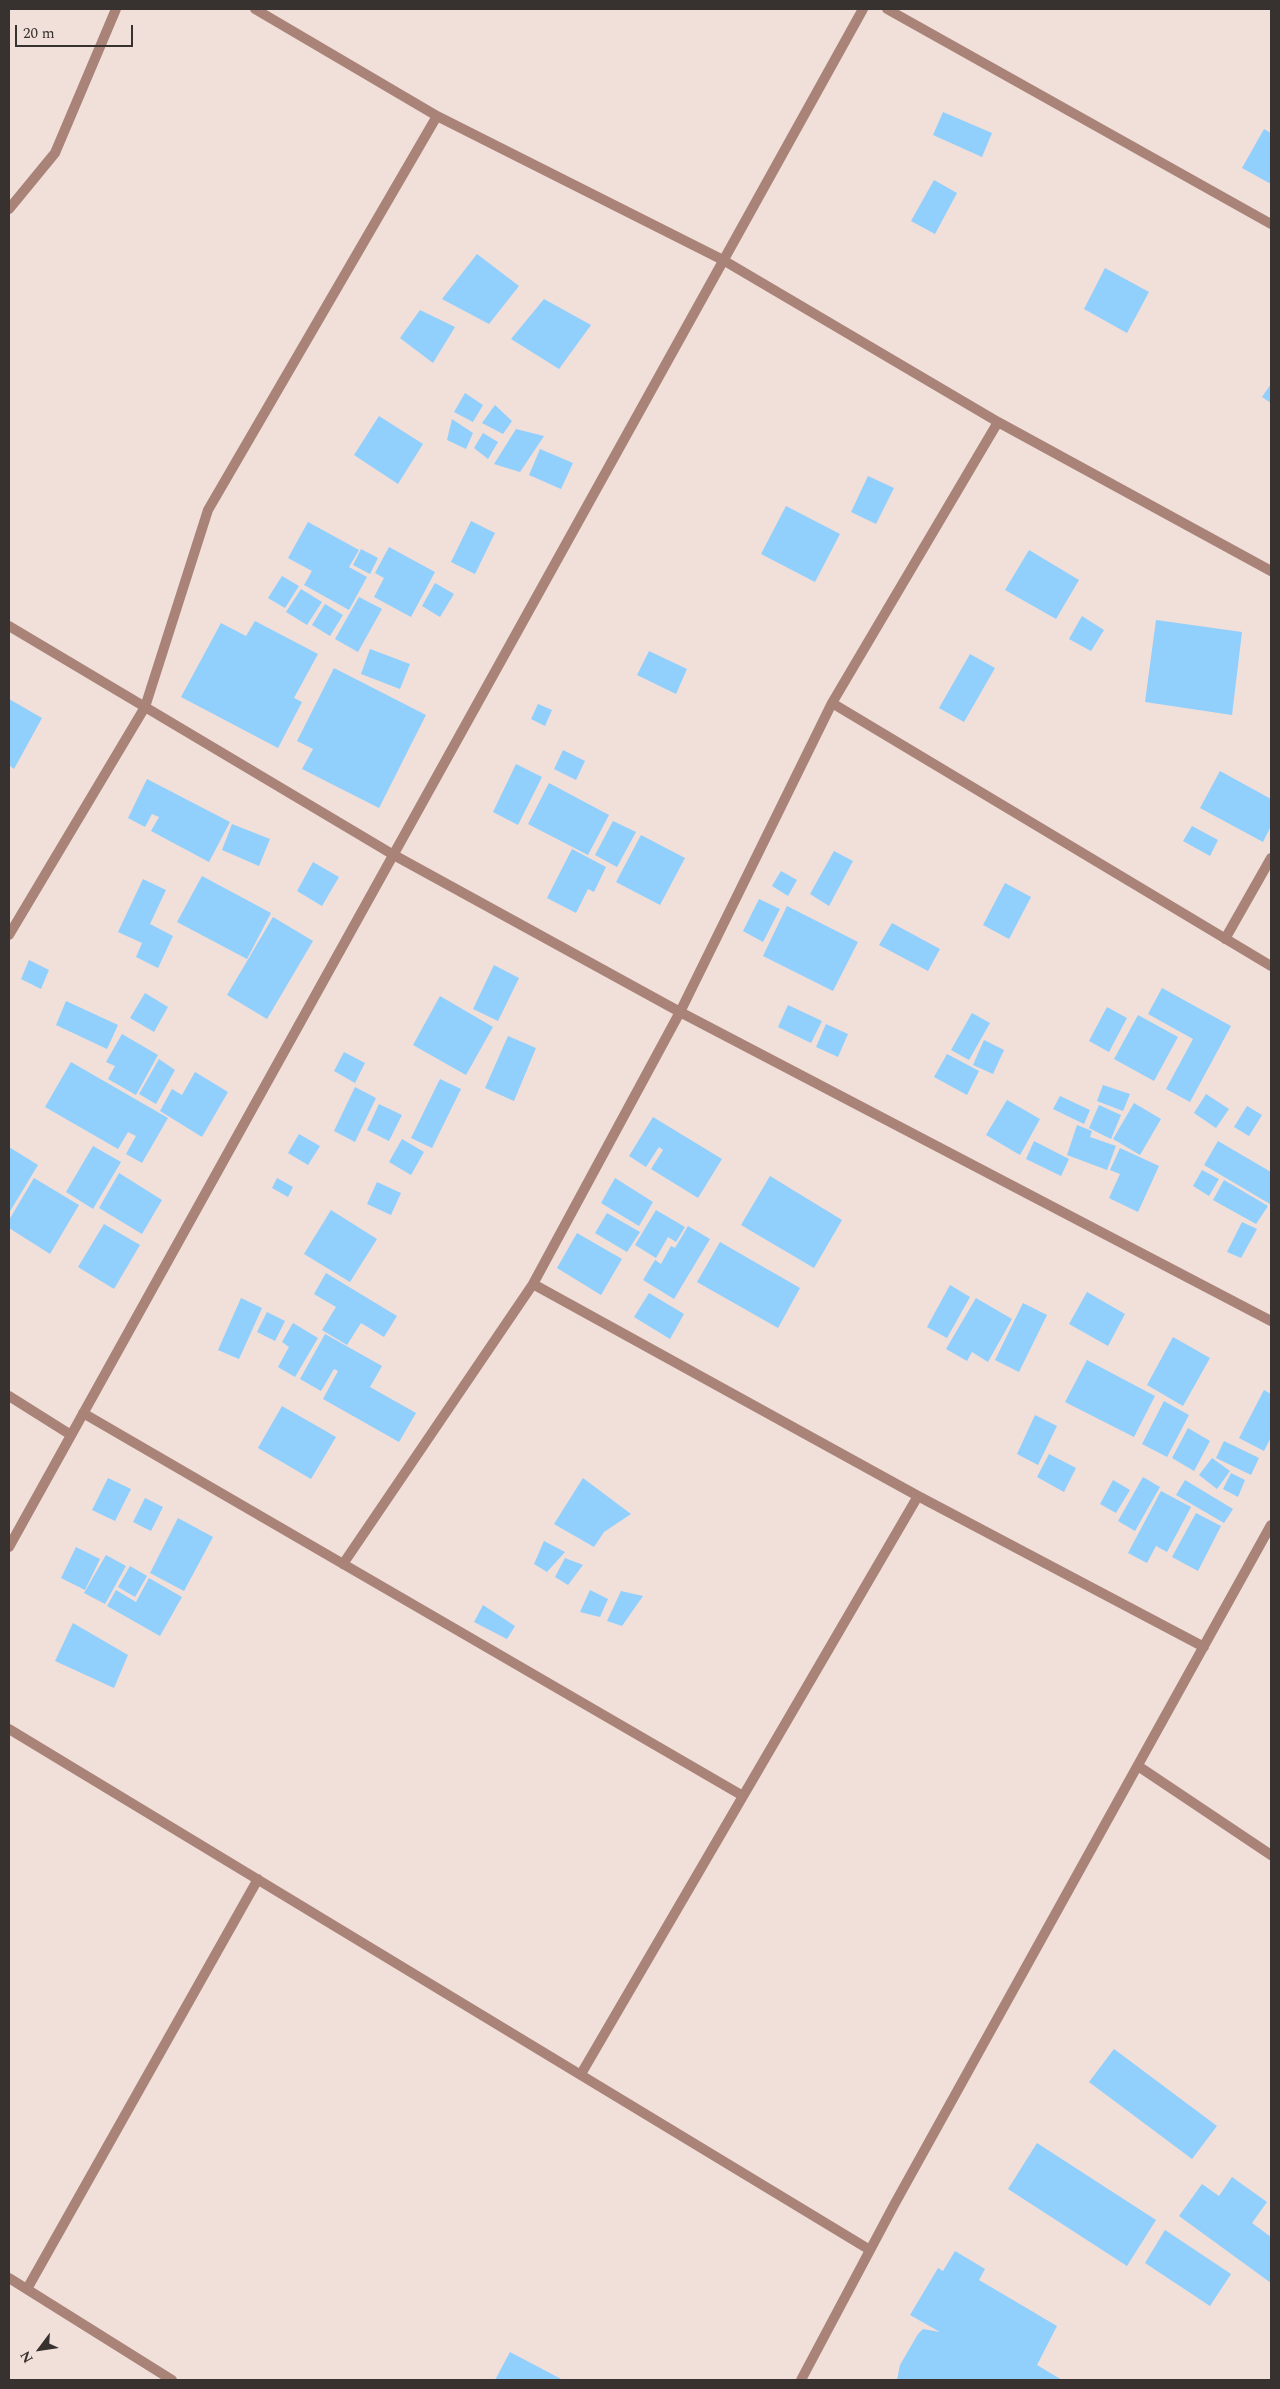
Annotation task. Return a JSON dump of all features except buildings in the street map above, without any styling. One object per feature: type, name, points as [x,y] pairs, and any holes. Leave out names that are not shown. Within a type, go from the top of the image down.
[{"type":"street","points":[[9,209],[55,153],[116,9]]},
{"type":"street","points":[[255,9],[437,116],[724,260],[998,422],[1271,571]]},
{"type":"street","points":[[9,1548],[392,854],[863,9]]},
{"type":"street","points":[[887,9],[1271,224]]},
{"type":"street","points":[[9,935],[145,707],[208,510],[437,116]]},
{"type":"street","points":[[343,1564],[533,1284],[680,1012],[832,703],[998,422]]},
{"type":"street","points":[[9,626],[392,854],[680,1012],[1271,1322]]},
{"type":"street","points":[[832,703],[1271,966]]},
{"type":"street","points":[[1225,939],[1271,858]]},
{"type":"street","points":[[533,1284],[918,1496],[1204,1647]]},
{"type":"street","points":[[9,1396],[71,1435]]},
{"type":"street","points":[[83,1413],[743,1796]]},
{"type":"street","points":[[580,2074],[918,1496]]},
{"type":"street","points":[[801,2380],[870,2250],[1271,1526]]},
{"type":"street","points":[[9,1729],[870,2250]]},
{"type":"street","points":[[1138,1766],[1271,1855]]},
{"type":"street","points":[[27,2289],[258,1880]]},
{"type":"street","points":[[9,2278],[172,2380]]}]
